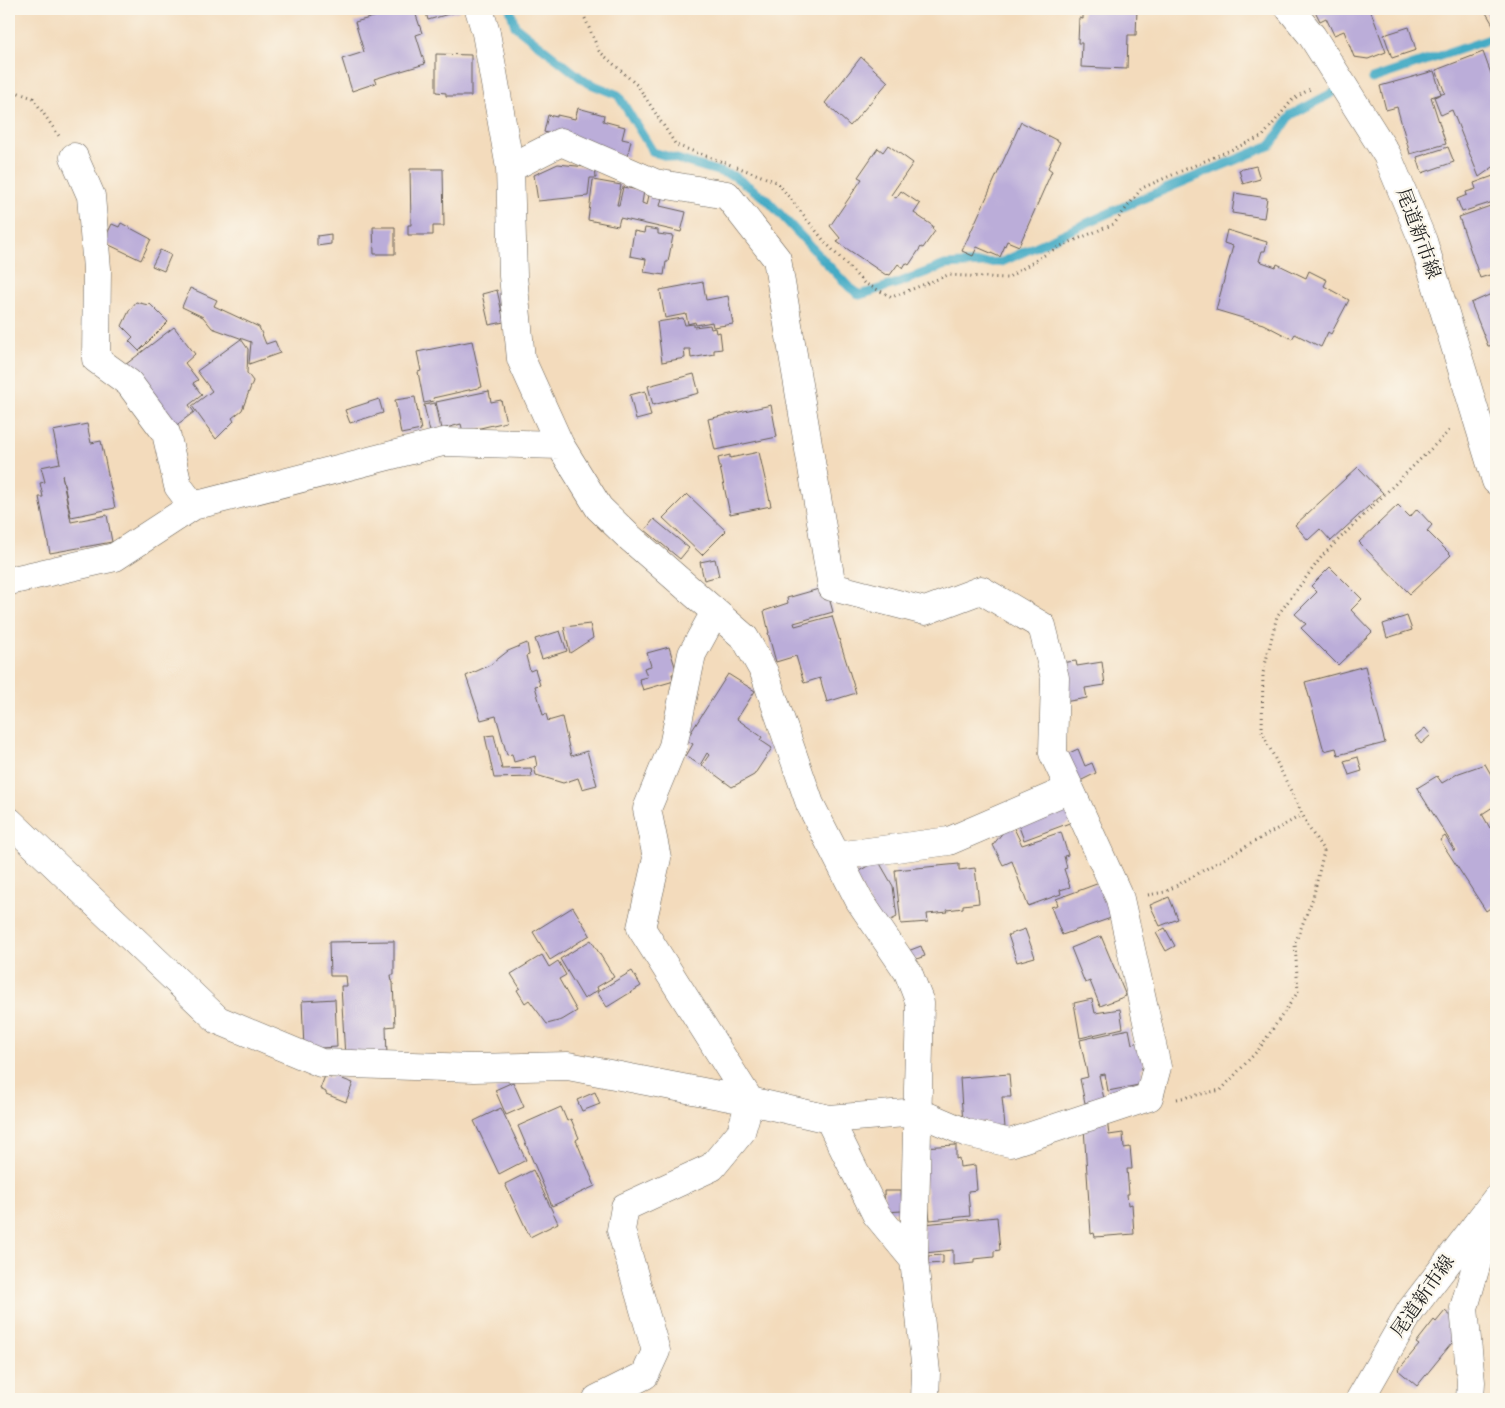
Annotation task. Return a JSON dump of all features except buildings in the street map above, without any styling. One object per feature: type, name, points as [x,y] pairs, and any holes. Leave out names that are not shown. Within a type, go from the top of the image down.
[{"type":"street","points":[[479,9],[486,34],[510,168],[512,276],[521,359],[560,445],[599,508],[628,536],[745,638],[764,672],[810,804],[859,900],[908,972],[920,1003],[914,1260],[926,1372],[925,1399]]},
{"type":"street","name":"尾道新市線","points":[[1290,9],[1312,36],[1387,155],[1423,241],[1496,481]]},
{"type":"street","points":[[9,821],[218,1020],[321,1063],[474,1068],[568,1066],[750,1101],[829,1119],[918,1112],[966,1133],[1010,1143],[1149,1097],[1157,1067],[1120,899],[1053,753],[1055,678],[1042,626],[980,590],[924,611],[832,587],[777,259],[727,195],[655,183],[561,142],[510,168]]},
{"type":"street","points":[[74,157],[91,196],[97,269],[96,359],[128,383],[166,433],[178,486],[193,506]]},
{"type":"street","points":[[9,581],[114,557],[193,506],[443,442],[560,445]]},
{"type":"street","points":[[597,1399],[645,1375],[656,1351],[621,1230],[626,1207],[712,1167],[741,1132],[750,1101],[641,928],[657,858],[647,809],[674,746],[692,654],[716,612]]},
{"type":"street","points":[[837,856],[949,841],[1070,789]]},
{"type":"street","points":[[829,1119],[876,1214],[914,1260]]},
{"type":"street","name":"尾道新市線","points":[[1360,1399],[1411,1310],[1496,1199]]},
{"type":"street","points":[[1470,1399],[1471,1382],[1464,1308],[1482,1245],[1477,1224]]},
{"type":"path","points":[[581,9],[599,51],[638,86],[676,145],[777,182],[825,242],[864,283],[892,297],[948,275],[1007,278],[1056,248],[1114,224],[1142,188],[1263,136],[1293,99],[1336,73]]},
{"type":"path","points":[[9,92],[13,91],[33,98],[74,157]]},
{"type":"path","points":[[1149,1097],[1178,1099],[1221,1090],[1259,1049],[1298,992],[1295,943],[1313,898],[1324,851],[1308,828],[1262,732],[1263,673],[1277,616],[1324,555],[1473,408]]},
{"type":"path","points":[[1120,899],[1165,892],[1302,815]]},
{"type":"waterway","points":[[510,9],[515,26],[586,82],[618,95],[653,152],[734,176],[765,198],[849,287],[860,295],[945,265],[1002,262],[1111,212],[1271,145],[1291,115],[1334,92]]},
{"type":"waterway","points":[[1372,79],[1496,37]]}]
